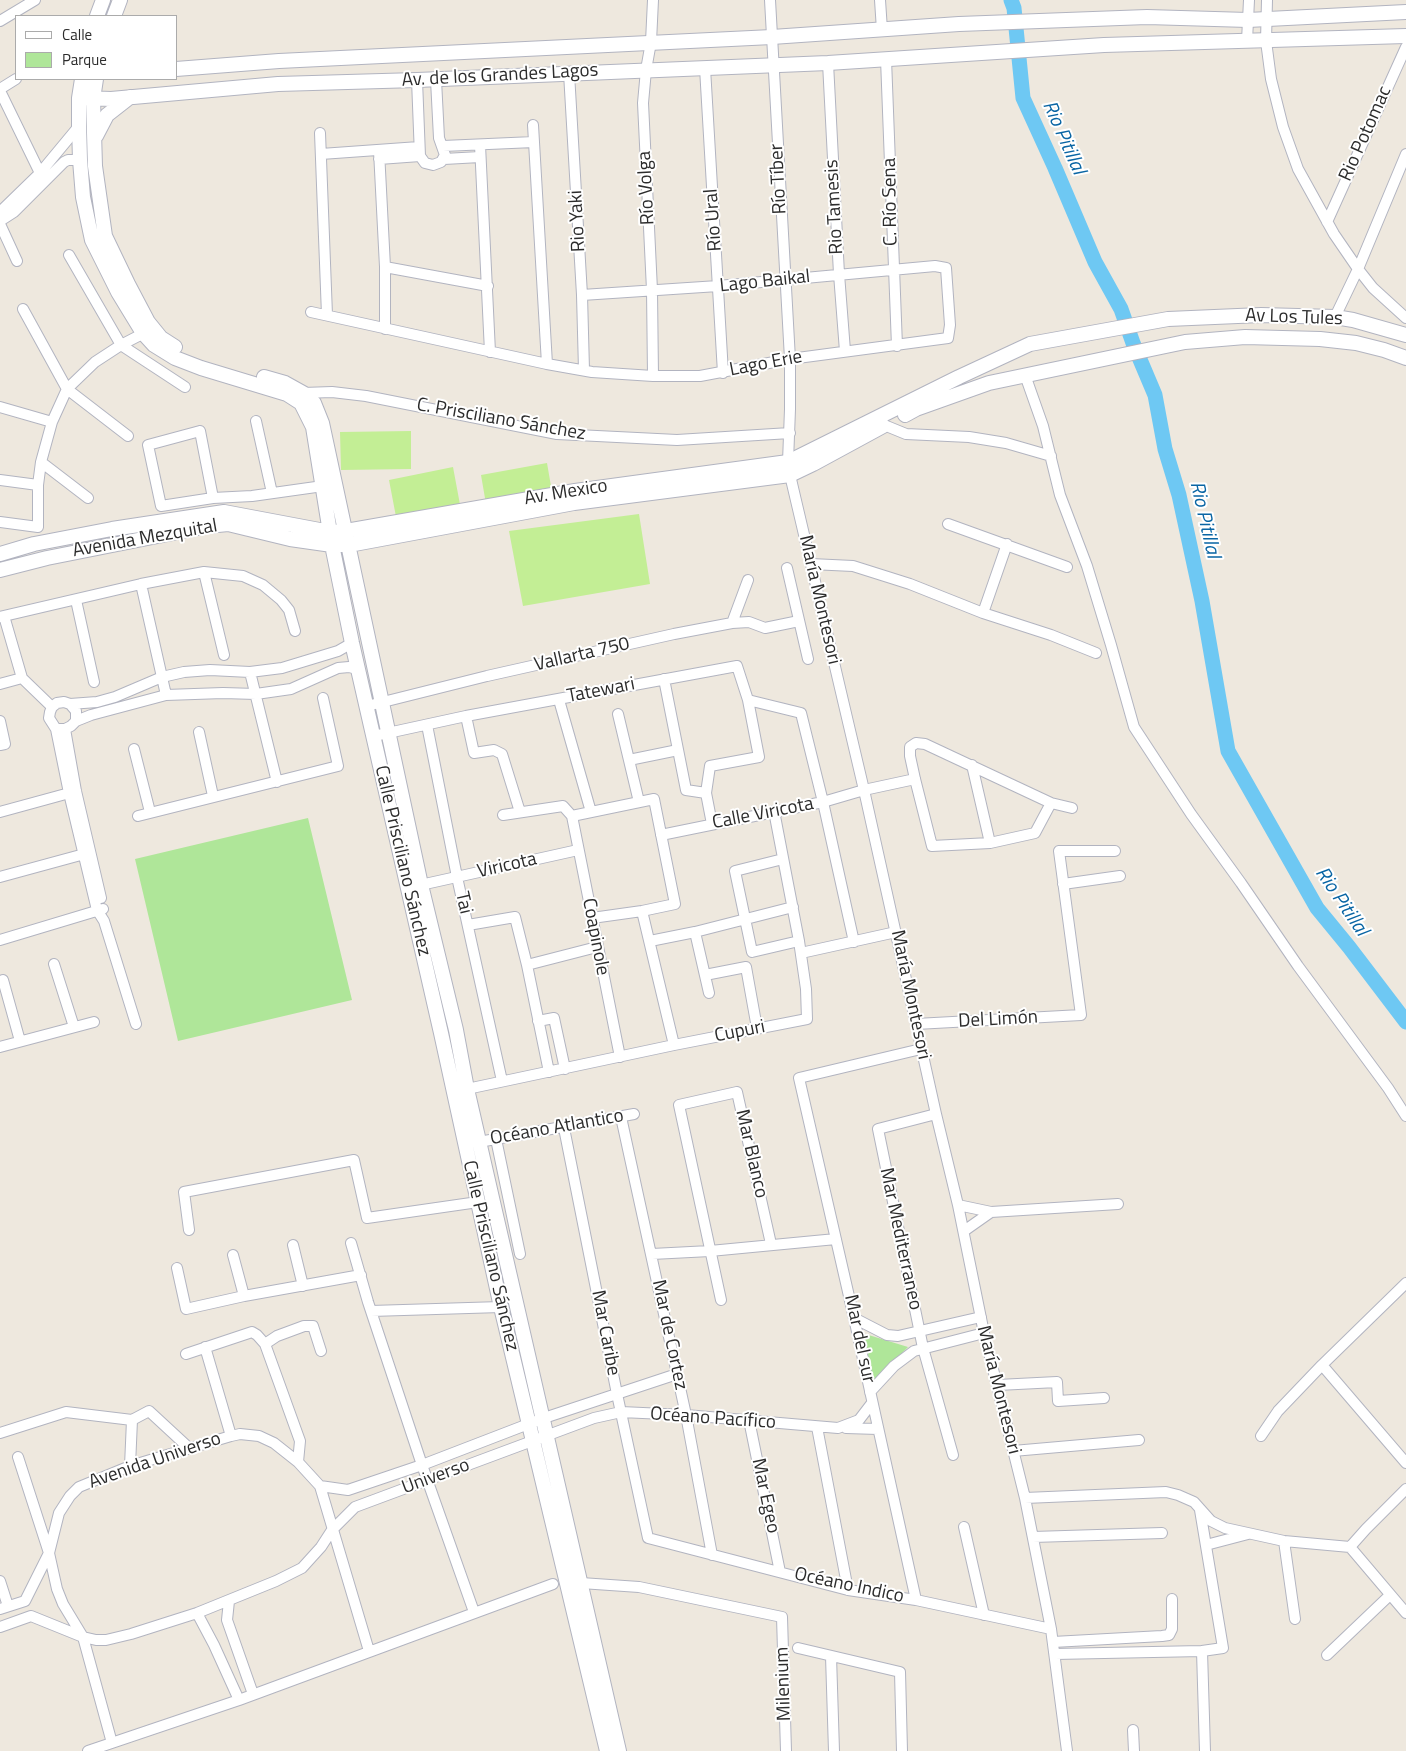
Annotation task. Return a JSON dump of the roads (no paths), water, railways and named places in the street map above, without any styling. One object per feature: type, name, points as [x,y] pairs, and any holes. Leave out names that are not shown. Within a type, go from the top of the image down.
[{"type":"main road","points":[[97,15],[104,0]]},
{"type":"main road","points":[[114,15],[120,0]]},
{"type":"main road","name":"Av. de los Grandes Lagos","points":[[178,69],[279,61],[772,37],[959,24],[1146,17],[1248,20],[1406,12]]},
{"type":"main road","name":"Av. de los Grandes Lagos","points":[[86,98],[111,99],[278,84],[436,80],[828,63],[1104,45],[1406,36]]},
{"type":"main road","points":[[278,84],[279,61]]},
{"type":"main road","name":"Calle Prisciliano Sánchez","points":[[82,80],[94,142],[98,196],[105,236],[154,345],[175,358],[201,368],[275,390],[301,403],[313,427],[331,538],[358,670],[414,886],[456,1030],[466,1089],[548,1435],[619,1751]]},
{"type":"main road","name":"Calle Prisciliano Sánchez","points":[[95,80],[86,98],[79,126],[83,197],[92,240],[118,292],[148,331],[182,352],[206,361],[285,383],[303,393],[314,403],[322,423],[382,702],[414,886],[478,1202],[528,1425],[607,1751]]},
{"type":"main road","points":[[94,142],[106,115],[131,97]]},
{"type":"main road","name":"Av Los Tules","points":[[789,469],[959,377],[1030,344],[1174,318],[1261,315],[1335,317],[1363,322],[1406,335]]},
{"type":"main road","name":"Av Los Tules","points":[[789,469],[813,464],[916,409],[989,383],[1184,342],[1245,337],[1320,339],[1356,343],[1406,358]]},
{"type":"main road","name":"Av. Mexico","points":[[346,531],[575,491],[789,469]]},
{"type":"main road","name":"Av. Mexico","points":[[349,545],[574,503],[789,469]]},
{"type":"main road","name":"Avenida Mezquital","points":[[0,554],[34,544],[112,529],[224,512],[331,538],[349,545]]},
{"type":"main road","name":"Avenida Mezquital","points":[[0,570],[47,558],[208,526],[228,524],[290,539],[331,538],[346,531]]},
{"type":"street","points":[[0,21],[35,0]]},
{"type":"street","name":"Río Volga","points":[[653,0],[651,42],[643,103],[652,290],[653,376]]},
{"type":"street","name":"Río Tíber","points":[[770,0],[784,280],[790,359]]},
{"type":"street","points":[[880,0],[882,30]]},
{"type":"street","points":[[1247,41],[1249,0]]},
{"type":"street","points":[[1267,0],[1266,41],[1271,78],[1283,127],[1298,169],[1327,222],[1358,269],[1374,288],[1406,318]]},
{"type":"street","name":"Rio Potomac","points":[[1327,222],[1406,46]]},
{"type":"street","name":"C. Río Sena","points":[[886,59],[897,346]]},
{"type":"street","name":"Rio Tamesis","points":[[828,63],[845,351]]},
{"type":"street","name":"Río Ural","points":[[704,68],[723,373]]},
{"type":"street","name":"Rio Yaki","points":[[569,73],[582,295],[584,370]]},
{"type":"street","points":[[15,80],[0,90],[43,177]]},
{"type":"street","points":[[417,80],[419,152],[425,163],[433,165],[444,159],[480,157]]},
{"type":"street","points":[[436,80],[439,138],[445,151],[444,159]]},
{"type":"street","points":[[533,125],[547,364]]},
{"type":"street","points":[[17,261],[0,223],[14,212],[43,177],[79,126]]},
{"type":"street","points":[[320,133],[327,315]]},
{"type":"street","points":[[443,146],[534,142]]},
{"type":"street","points":[[480,145],[490,352]]},
{"type":"street","points":[[321,154],[379,155],[419,152]]},
{"type":"street","points":[[1335,317],[1358,269],[1406,154]]},
{"type":"street","points":[[379,155],[385,267],[385,329]]},
{"type":"street","points":[[0,212],[64,162],[80,160]]},
{"type":"street","points":[[69,254],[121,345],[186,386]]},
{"type":"street","name":"Lago Baikal","points":[[582,295],[718,286],[935,266],[946,268],[950,325],[948,338]]},
{"type":"street","points":[[385,267],[488,286]]},
{"type":"street","points":[[23,309],[68,389],[128,436]]},
{"type":"street","name":"Lago Erie","points":[[311,312],[547,364],[592,372],[653,376],[700,376],[790,359],[948,338]]},
{"type":"street","points":[[0,522],[38,527],[38,484],[41,462],[52,422],[68,389],[95,362],[121,345],[148,331]]},
{"type":"street","name":"María Montesori","points":[[790,359],[789,469],[964,1231],[984,1333],[1025,1498],[1051,1629],[1067,1751]]},
{"type":"street","points":[[1031,374],[1060,495],[1086,566],[1134,727],[1191,814],[1298,966],[1388,1088],[1406,1116]]},
{"type":"street","name":"C. Prisciliano Sánchez","points":[[303,393],[332,392],[366,396],[557,434],[677,440],[790,433]]},
{"type":"street","points":[[0,407],[52,422]]},
{"type":"street","points":[[256,421],[272,493]]},
{"type":"street","points":[[884,425],[906,434],[969,437],[1006,444],[1051,456]]},
{"type":"street","points":[[213,498],[200,431],[148,445],[161,506],[213,498],[323,486]]},
{"type":"street","points":[[41,462],[88,498]]},
{"type":"street","points":[[0,480],[38,484]]},
{"type":"street","points":[[948,524],[1067,567]]},
{"type":"street","points":[[984,613],[1007,544]]},
{"type":"street","points":[[811,564],[853,566],[910,584],[1096,653]]},
{"type":"street","points":[[787,568],[808,659]]},
{"type":"street","points":[[204,572],[224,655]]},
{"type":"street","points":[[52,707],[22,678],[2,617],[142,584],[204,572],[243,576],[263,585],[281,600],[289,610],[295,631]]},
{"type":"street","points":[[732,623],[748,580]]},
{"type":"street","points":[[142,584],[166,695]]},
{"type":"street","points":[[76,600],[94,682]]},
{"type":"street","name":"Vallarta 750","points":[[367,706],[503,672],[674,634],[732,623],[749,622],[765,628],[799,622]]},
{"type":"street","points":[[136,1024],[104,921],[73,792],[61,729],[50,718],[52,707],[64,702],[70,704],[97,702],[115,697],[162,677],[184,672],[210,670],[250,672],[282,668],[338,651],[352,643]]},
{"type":"street","points":[[306,661],[311,680]]},
{"type":"street","name":"Tatewari","points":[[374,736],[466,716],[737,666],[748,700],[759,757],[710,766],[706,793]]},
{"type":"street","points":[[61,729],[71,726],[76,721],[166,695],[256,694],[291,689],[338,668],[349,667],[358,670]]},
{"type":"street","points":[[250,672],[277,782]]},
{"type":"street","points":[[0,684],[22,678]]},
{"type":"street","points":[[664,679],[686,790],[706,793],[712,824]]},
{"type":"street","points":[[138,816],[338,766],[323,698]]},
{"type":"street","points":[[559,700],[591,812]]},
{"type":"street","points":[[748,700],[801,713],[854,942]]},
{"type":"street","points":[[70,704],[76,711],[76,721]]},
{"type":"street","points":[[618,714],[639,802]]},
{"type":"street","points":[[466,716],[474,753],[494,750],[502,754],[520,812]]},
{"type":"street","points":[[0,721],[5,744],[0,745]]},
{"type":"street","name":"Tai","points":[[427,724],[457,877],[502,1081]]},
{"type":"street","points":[[199,732],[214,796]]},
{"type":"street","points":[[1051,803],[1035,833],[990,843],[932,846],[915,779],[910,748],[916,743],[925,744],[1051,803],[1072,808]]},
{"type":"street","points":[[134,749],[150,812]]},
{"type":"street","points":[[629,760],[678,750]]},
{"type":"street","points":[[972,765],[990,843]]},
{"type":"street","name":"Calle Viricota","points":[[662,835],[823,802],[864,790],[915,779]]},
{"type":"street","points":[[0,812],[73,792]]},
{"type":"street","points":[[503,815],[563,806],[572,816],[654,799],[676,904],[592,918]]},
{"type":"street","name":"Cupuri","points":[[466,1089],[807,1019],[806,989],[799,941],[774,811]]},
{"type":"street","name":"Coapinole","points":[[572,816],[620,1057]]},
{"type":"street","name":"Viricota","points":[[414,886],[578,850]]},
{"type":"street","points":[[1115,851],[1058,851],[1063,884],[1120,876]]},
{"type":"street","points":[[0,877],[87,853]]},
{"type":"street","points":[[783,859],[735,871],[752,952],[799,941]]},
{"type":"street","name":"Del Limón","points":[[916,1024],[1081,1015],[1063,884]]},
{"type":"street","points":[[650,941],[695,932],[793,907]]},
{"type":"street","points":[[0,940],[101,909]]},
{"type":"street","points":[[642,911],[674,1045]]},
{"type":"street","points":[[468,925],[515,918],[527,965],[549,1072]]},
{"type":"street","points":[[695,932],[709,993]]},
{"type":"street","points":[[800,953],[896,932]]},
{"type":"street","points":[[527,965],[597,947]]},
{"type":"street","points":[[54,964],[74,1027]]},
{"type":"street","points":[[705,975],[746,968],[757,1028]]},
{"type":"street","points":[[3,980],[20,1041]]},
{"type":"street","points":[[538,1021],[554,1018],[566,1069]]},
{"type":"street","points":[[0,1047],[94,1022]]},
{"type":"street","name":"Mar del sur","points":[[916,1600],[799,1078],[921,1049]]},
{"type":"street","name":"Mar Blanco","points":[[710,1251],[679,1105],[737,1092],[771,1244]]},
{"type":"street","name":"Océano Atlantico","points":[[479,1142],[634,1114]]},
{"type":"street","name":"Mar Mediterraneo","points":[[936,1114],[878,1129],[923,1348],[953,1455]]},
{"type":"street","name":"Mar de Cortez","points":[[621,1117],[678,1374],[712,1554]]},
{"type":"street","name":"Mar Caribe","points":[[564,1128],[648,1538]]},
{"type":"street","points":[[496,1140],[520,1254]]},
{"type":"street","points":[[188,1230],[184,1192],[354,1160],[368,1218],[478,1202]]},
{"type":"street","points":[[958,1205],[991,1212],[1118,1204]]},
{"type":"street","points":[[964,1231],[991,1212]]},
{"type":"street","points":[[652,1254],[710,1251],[836,1239]]},
{"type":"street","points":[[351,1242],[371,1311],[422,1465],[474,1612]]},
{"type":"street","points":[[293,1245],[303,1286]]},
{"type":"street","points":[[710,1251],[721,1300]]},
{"type":"street","points":[[233,1255],[244,1296]]},
{"type":"street","points":[[177,1268],[186,1309],[244,1296],[361,1275]]},
{"type":"street","points":[[1261,1436],[1278,1411],[1406,1283]]},
{"type":"street","points":[[371,1311],[501,1307]]},
{"type":"street","points":[[854,1318],[887,1335],[898,1336],[981,1317]]},
{"type":"street","points":[[265,1344],[277,1336],[304,1326],[313,1326],[321,1351]]},
{"type":"street","points":[[186,1354],[252,1332],[257,1334],[265,1344],[300,1441],[298,1462]]},
{"type":"street","name":"Océano Pacífico","points":[[548,1435],[594,1418],[621,1412],[686,1415],[838,1428],[859,1420],[871,1398],[894,1366],[914,1351],[984,1333]]},
{"type":"street","points":[[204,1347],[231,1436]]},
{"type":"street","points":[[1322,1365],[1406,1463]]},
{"type":"street","name":"Océano Pacífico","points":[[544,1418],[678,1374]]},
{"type":"street","points":[[998,1385],[1057,1382],[1058,1401],[1104,1398]]},
{"type":"street","points":[[0,1433],[66,1412],[132,1420],[149,1411],[189,1448]]},
{"type":"street","name":"Universo","points":[[320,1486],[348,1490],[422,1465],[544,1418]]},
{"type":"street","points":[[130,1466],[132,1420]]},
{"type":"street","name":"Mar Egeo","points":[[749,1420],[780,1572]]},
{"type":"street","points":[[818,1427],[848,1590]]},
{"type":"street","points":[[838,1428],[878,1429]]},
{"type":"street","name":"Avenida Universo","points":[[112,1743],[83,1637],[63,1604],[57,1589],[49,1553],[59,1513],[70,1496],[79,1487],[130,1466],[240,1434],[259,1436],[274,1443],[298,1462],[320,1486],[369,1651]]},
{"type":"street","name":"Universo","points":[[332,1530],[355,1507],[548,1435]]},
{"type":"street","points":[[1013,1451],[1139,1440]]},
{"type":"street","points":[[0,1581],[4,1608],[25,1601],[49,1553],[18,1456]]},
{"type":"street","points":[[1350,1547],[1366,1528],[1406,1489]]},
{"type":"street","points":[[348,1490],[355,1507]]},
{"type":"street","points":[[1025,1498],[1166,1492],[1178,1495],[1194,1502],[1211,1521],[1225,1528],[1284,1541],[1350,1547],[1406,1612]]},
{"type":"street","points":[[1054,1654],[1202,1651],[1223,1648],[1200,1510]]},
{"type":"street","points":[[964,1527],[984,1614]]},
{"type":"street","points":[[0,1627],[30,1616],[83,1637],[96,1640],[106,1640],[131,1634],[198,1613],[302,1568],[321,1547],[332,1530]]},
{"type":"street","points":[[1033,1537],[1162,1533]]},
{"type":"street","points":[[1206,1545],[1249,1533]]},
{"type":"street","name":"Océano Indico","points":[[648,1538],[848,1590],[916,1600],[1051,1629]]},
{"type":"street","points":[[1284,1541],[1295,1619]]},
{"type":"street","name":"Milenium","points":[[581,1583],[639,1587],[782,1617],[786,1751]]},
{"type":"street","points":[[88,1751],[239,1700],[553,1584]]},
{"type":"street","points":[[1327,1655],[1390,1595]]},
{"type":"street","points":[[1053,1642],[1168,1635],[1172,1629],[1172,1599]]},
{"type":"street","points":[[25,1601],[30,1616]]},
{"type":"street","points":[[229,1601],[227,1620],[253,1694]]},
{"type":"street","points":[[198,1613],[239,1700]]},
{"type":"street","points":[[798,1648],[900,1672],[902,1751]]},
{"type":"street","points":[[1202,1651],[1205,1751]]},
{"type":"street","points":[[831,1656],[834,1751]]},
{"type":"street","points":[[1133,1730],[1134,1751]]},
{"type":"waterway","name":"Rio Pitillal","points":[[1011,0],[1014,8],[1023,98],[1095,262],[1121,309],[1155,395],[1165,449],[1179,495],[1202,601],[1228,751],[1317,908],[1406,1022]]}]
